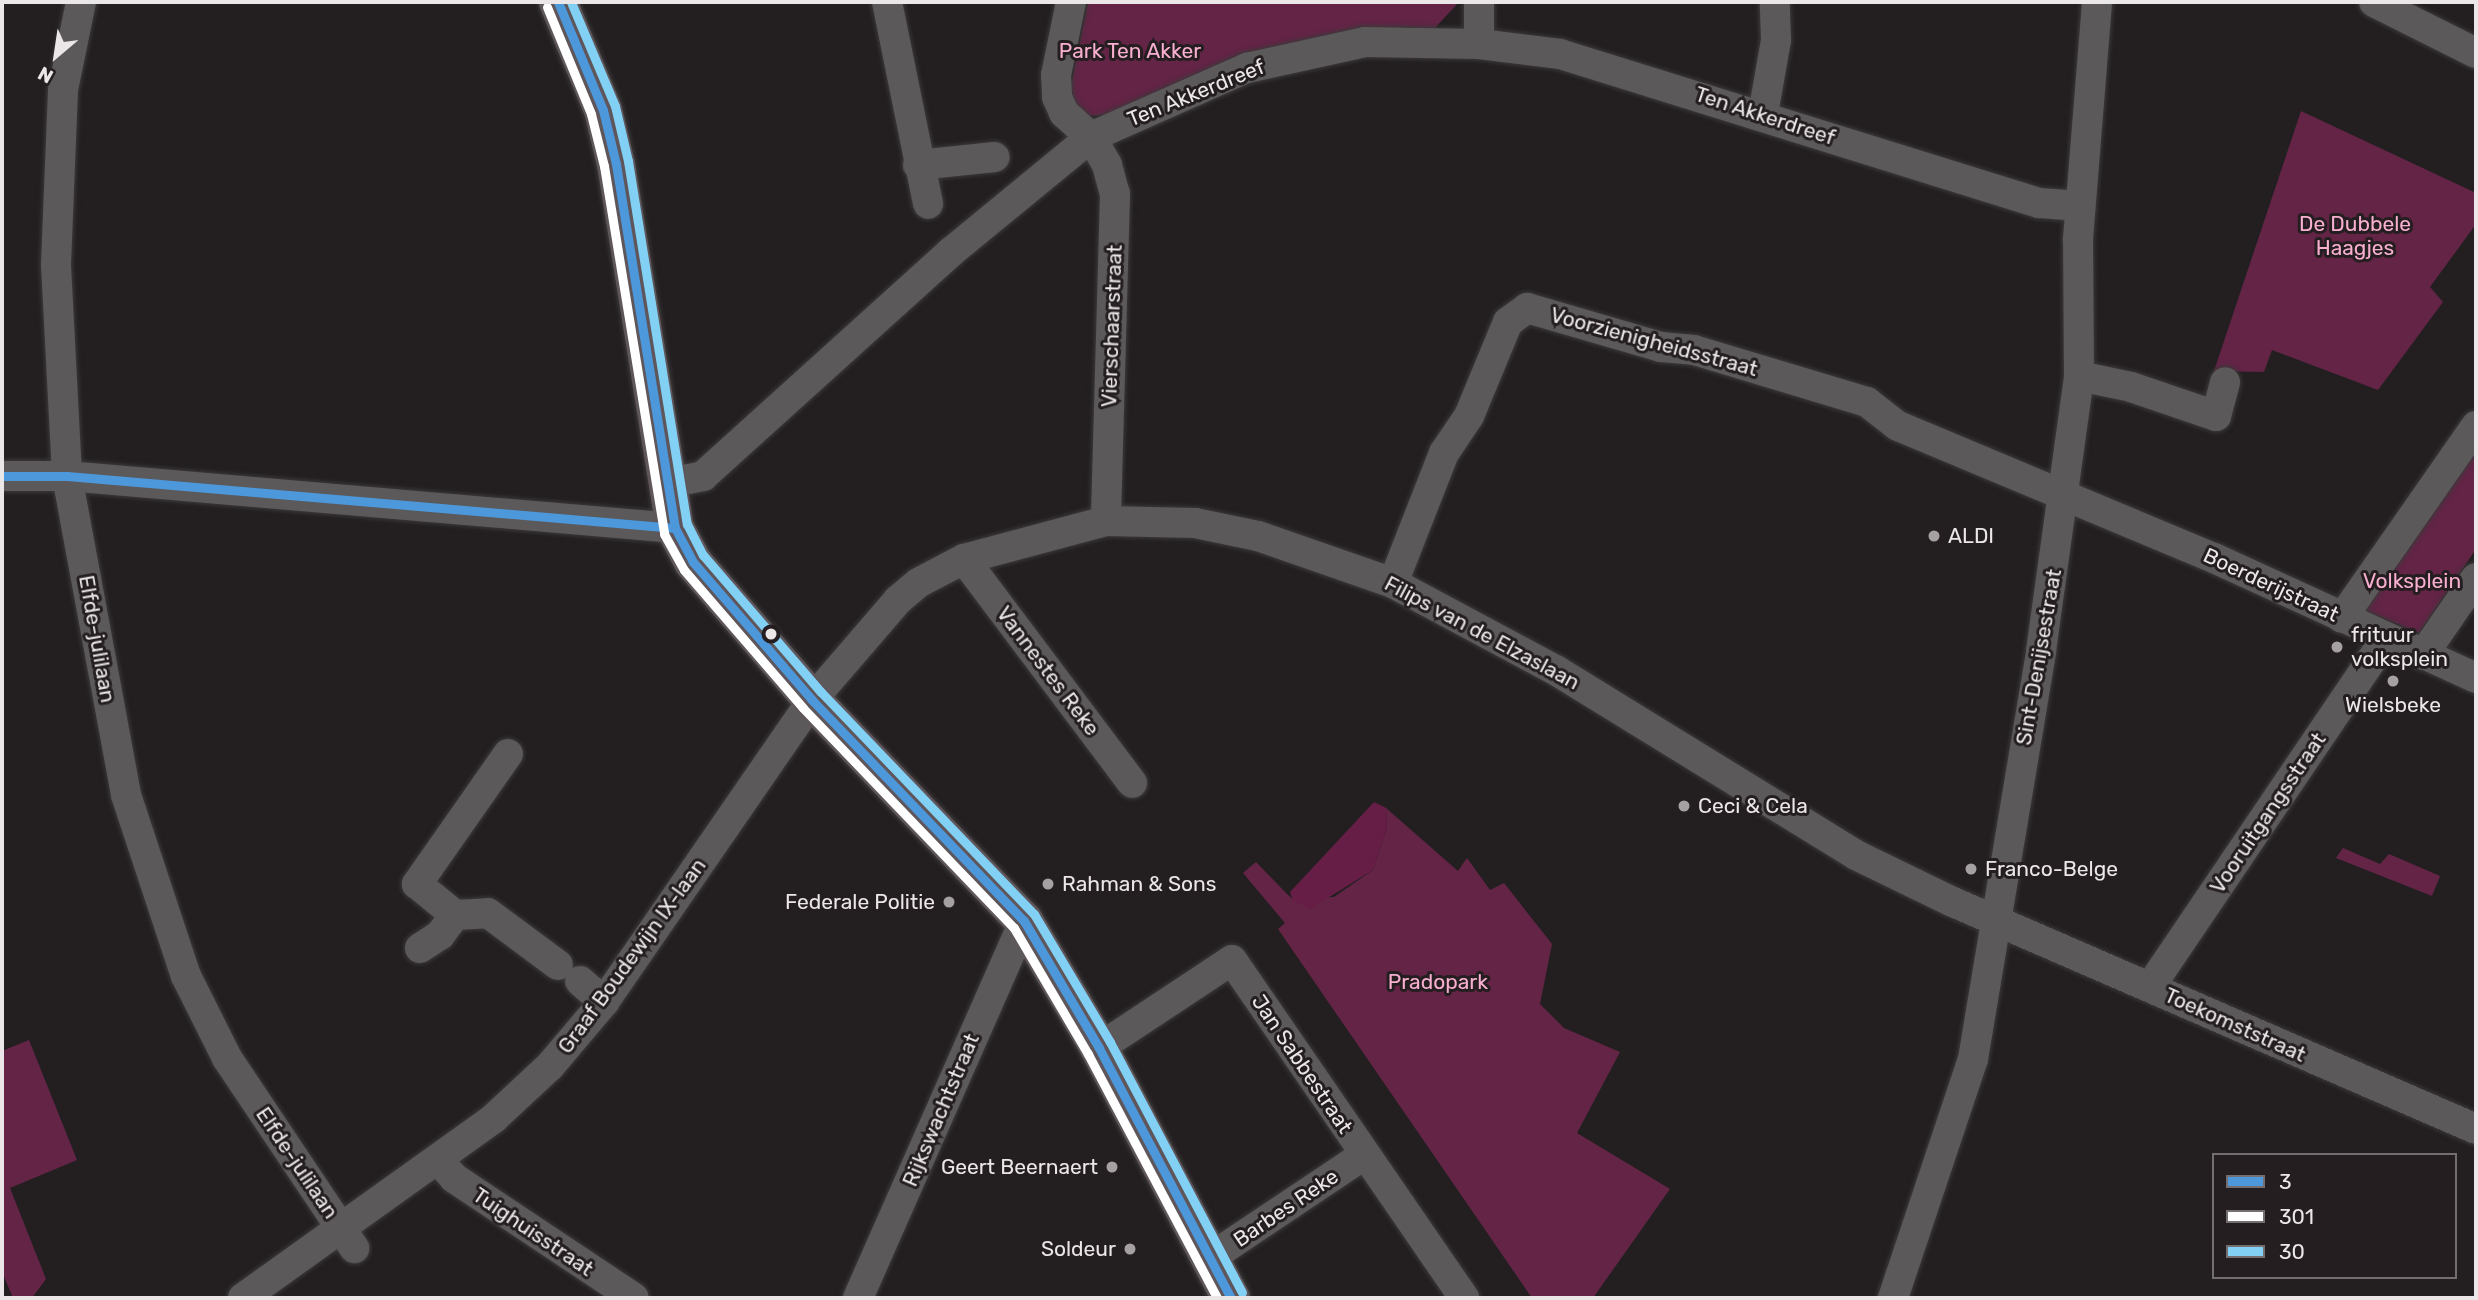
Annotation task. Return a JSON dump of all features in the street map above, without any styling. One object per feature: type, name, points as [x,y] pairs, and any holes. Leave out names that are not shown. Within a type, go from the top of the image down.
[{"type":"main road","points":[[558,2],[603,110],[616,164],[675,528],[718,596],[812,700],[1024,920],[1099,1048],[1207,1260],[1231,1298]]},
{"type":"street","name":"Elfde-julilaan","points":[[81,2],[63,90],[56,265],[67,475],[126,795],[186,976],[227,1058],[346,1237]]},
{"type":"street","points":[[887,2],[928,204]]},
{"type":"street","points":[[1071,2],[1056,75],[1057,97],[1063,113],[1091,137]]},
{"type":"street","points":[[1479,2],[1479,44]]},
{"type":"street","points":[[1763,114],[1776,40],[1775,2]]},
{"type":"street","name":"Sint-Denijsestraat","points":[[1893,1298],[1973,1059],[2065,495],[2079,376],[2080,206],[2097,2]]},
{"type":"street","points":[[2374,2],[2476,53]]},
{"type":"street","name":"Ten Akkerdreef","points":[[668,484],[703,476],[951,253],[1091,137],[1247,68],[1364,42],[1479,44],[1560,54],[1763,114],[2039,204],[2080,206]]},
{"type":"street","name":"Vierschaarstraat","points":[[1091,137],[1107,165],[1115,194],[1106,521]]},
{"type":"street","points":[[918,165],[995,157]]},
{"type":"street","name":"Voorzienigheidsstraat","points":[[1392,583],[1444,453],[1469,415],[1508,322],[1527,308],[1867,402],[1898,426],[2012,477],[2065,495]]},
{"type":"street","points":[[2079,376],[2216,416],[2225,382]]},
{"type":"street","points":[[2342,618],[2476,426]]},
{"type":"street","points":[[2,477],[67,475],[675,528]]},
{"type":"street","name":"Boerderijstraat","points":[[2065,495],[2476,678]]},
{"type":"street","name":"Filips van de Elzaslaan","points":[[812,700],[878,618],[918,583],[964,559],[1106,521],[1195,523],[1258,536],[1392,583],[1557,671],[1856,855],[1994,918]]},
{"type":"street","name":"Vannestes Reke","points":[[964,559],[1132,783]]},
{"type":"street","points":[[2423,655],[2476,578]]},
{"type":"street","name":"Vooruitgangsstraat","points":[[2150,987],[2386,639]]},
{"type":"street","name":"Graaf Boudewijn IX-laan","points":[[243,1298],[346,1237],[438,1160],[494,1118],[550,1066],[604,1002],[812,700]]},
{"type":"street","points":[[508,754],[417,884],[455,915],[488,913],[604,1002]]},
{"type":"street","points":[[420,948],[440,935],[455,915]]},
{"type":"street","name":"Toekomststraat","points":[[1994,918],[2476,1129]]},
{"type":"street","name":"Rijkswachtstraat","points":[[858,1298],[1024,920]]},
{"type":"street","name":"Jan Sabbestraat","points":[[1099,1048],[1232,960],[1464,1298]]},
{"type":"street","name":"Barbes Reke","points":[[1207,1260],[1364,1155]]},
{"type":"street","name":"Tuighuisstraat","points":[[438,1160],[454,1178],[634,1298]]},
{"type":"green space","name":"Park Ten Akker","points":[[1088,2],[1459,2],[1434,29],[1406,27],[1342,34],[1240,60],[1104,115],[1085,116],[1074,103],[1071,85]]},
{"type":"green space","name":"De Dubbele Haagjes","points":[[2301,111],[2476,193],[2476,224],[2430,287],[2443,302],[2378,390],[2272,350],[2264,372],[2214,371]]},
{"type":"green space","name":"Volksplein","points":[[2476,426],[2476,549],[2419,633],[2352,605]]},
{"type":"green space","name":"Pradopark","points":[[1386,808],[1458,871],[1467,858],[1490,890],[1504,883],[1552,944],[1540,1004],[1564,1028],[1620,1052],[1577,1133],[1670,1189],[1593,1298],[1532,1298],[1278,929],[1285,923],[1243,873],[1256,862],[1292,899],[1334,897],[1373,870],[1387,828]]},
{"type":"green space","points":[[2343,848],[2380,864],[2389,854],[2440,876],[2432,896],[2336,858]]},
{"type":"green space","points":[[29,1040],[77,1160],[10,1188],[46,1279],[32,1298],[13,1298],[2,1272],[2,1051]]},
{"type":"shaded area","points":[[1374,802],[1386,808],[1387,828],[1373,870],[1310,909],[1292,899],[1290,892]]},
{"type":"transit line","name":"3","points":[[558,2],[603,110],[616,164],[675,528],[693,562],[812,700],[1024,921],[1099,1048],[1231,1298]]},
{"type":"transit line","name":"30","points":[[571,2],[615,106],[628,161],[687,524],[703,555],[821,692],[1034,914],[1110,1042],[1242,1292]]},
{"type":"transit line","name":"301","points":[[547,7],[591,114],[604,166],[664,534],[684,570],[803,708],[1014,928],[1088,1054],[1217,1298]]},
{"type":"transit line","name":"3","points":[[2,476],[67,476],[675,528]]},
{"type":"place","name":"ALDI","points":[[1934,536]]},
{"type":"place","name":"frituur volksplein","points":[[2337,647]]},
{"type":"place","name":"Wielsbeke","points":[[2393,681]]},
{"type":"place","name":"Ceci & Cela","points":[[1684,806]]},
{"type":"place","name":"Franco-Belge","points":[[1971,869]]},
{"type":"place","name":"Rahman & Sons","points":[[1048,884]]},
{"type":"place","name":"Federale Politie","points":[[949,902]]},
{"type":"place","name":"Geert Beernaert","points":[[1112,1167]]},
{"type":"place","name":"Soldeur","points":[[1130,1249]]}]
